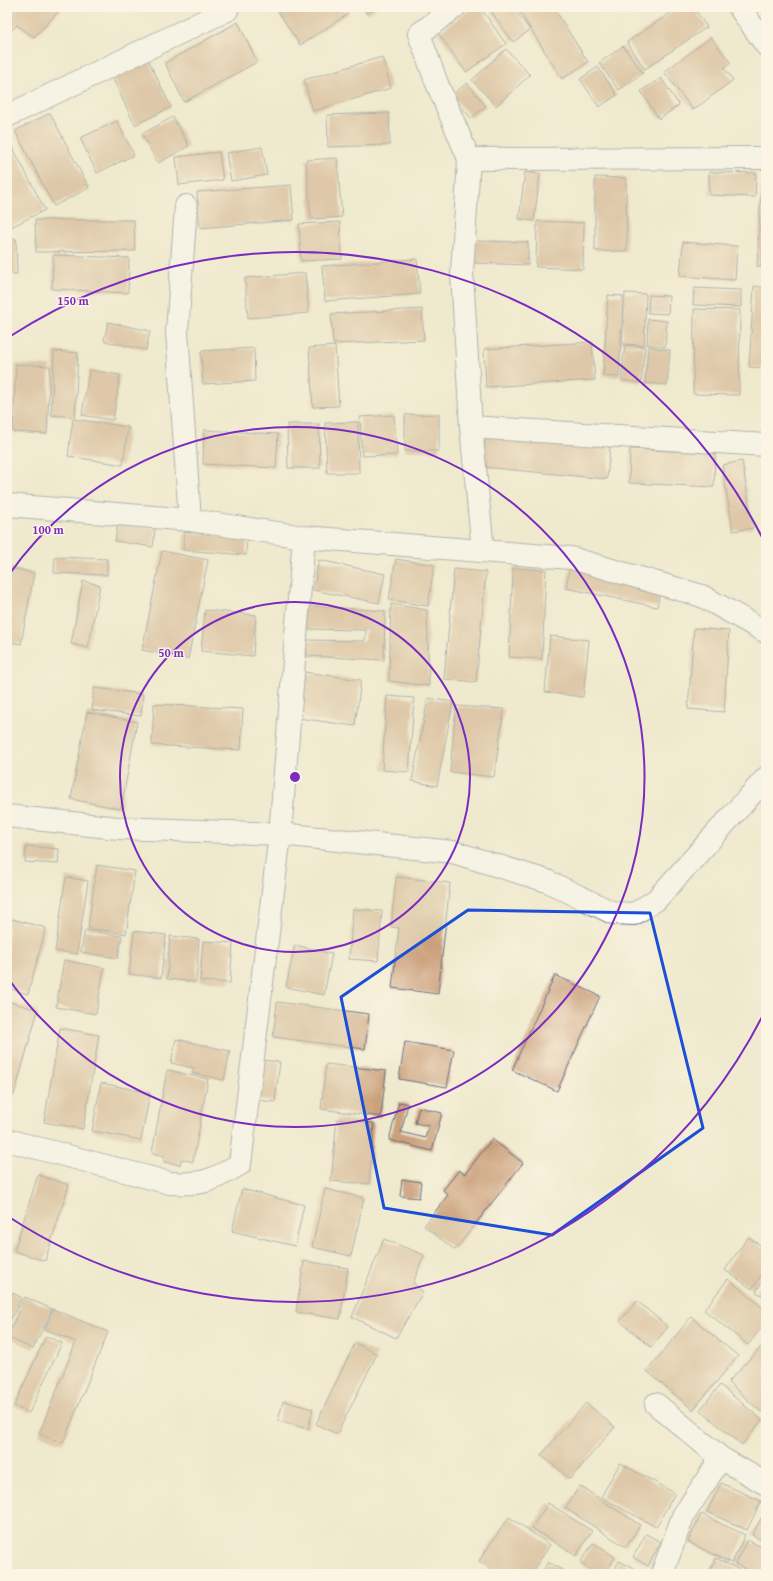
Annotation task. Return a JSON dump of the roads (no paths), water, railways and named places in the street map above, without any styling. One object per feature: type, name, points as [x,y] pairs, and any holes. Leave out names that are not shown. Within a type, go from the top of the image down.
[{"type":"street","points":[[455,7],[419,34],[436,81],[469,158],[462,273],[471,427],[483,551]]},
{"type":"street","points":[[739,7],[766,45]]},
{"type":"street","points":[[7,116],[227,10]]},
{"type":"street","points":[[469,158],[766,158]]},
{"type":"street","points":[[186,206],[177,332],[190,520]]},
{"type":"street","points":[[471,427],[766,445]]},
{"type":"street","points":[[7,505],[190,520],[304,537],[578,560],[702,596],[766,632]]},
{"type":"street","points":[[7,1140],[170,1183],[195,1184],[219,1177],[240,1164],[280,834],[304,537]]},
{"type":"street","points":[[7,816],[118,828],[280,834],[454,852],[547,881],[613,913],[634,914],[656,900],[766,778]]},
{"type":"street","points":[[656,1404],[721,1458],[766,1484]]},
{"type":"street","points":[[662,1574],[683,1516],[721,1458]]}]
